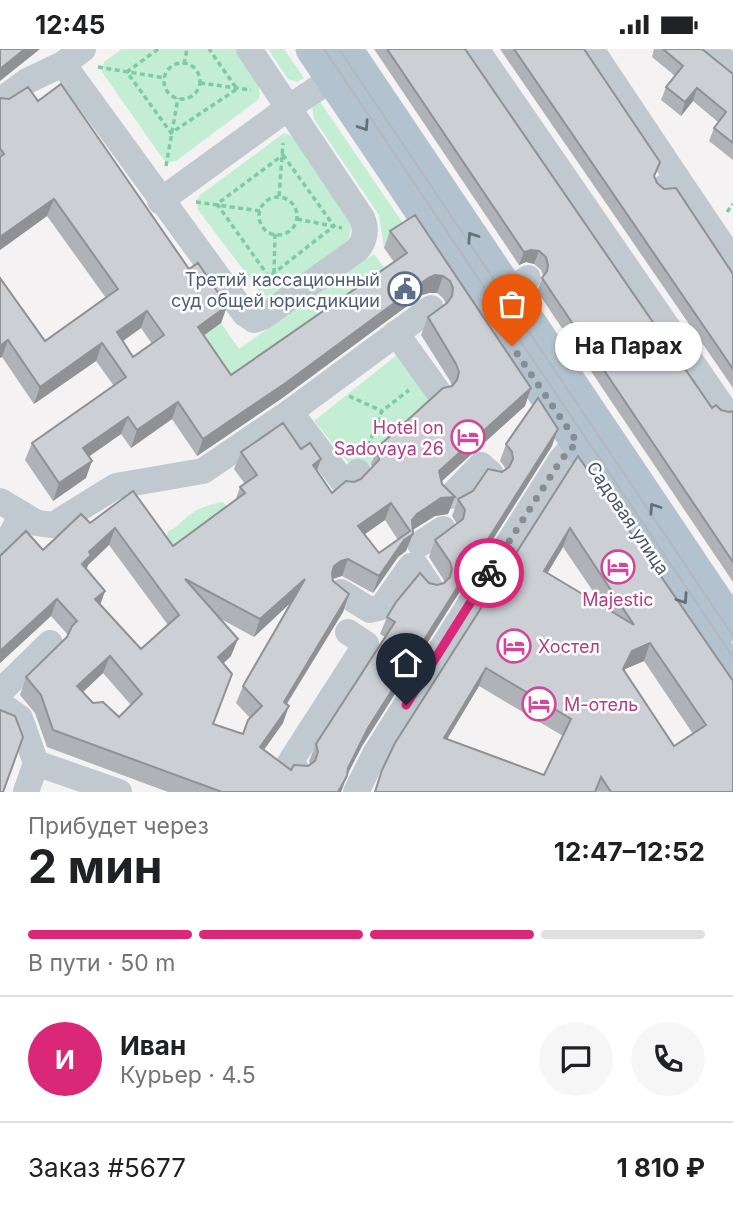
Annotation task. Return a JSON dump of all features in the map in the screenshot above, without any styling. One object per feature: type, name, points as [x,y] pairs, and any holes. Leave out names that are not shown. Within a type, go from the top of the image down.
[{"type":"main road","name":"Садовая улица","points":[[313,49],[344,64],[480,287],[733,625]]},
{"type":"main road","name":"Садовая улица","points":[[588,434],[733,674]]},
{"type":"street","points":[[0,101],[27,81],[73,57],[160,201],[244,314],[259,320],[356,250],[361,245],[365,232],[362,218],[248,49]]},
{"type":"street","points":[[476,49],[724,409]]},
{"type":"street","points":[[710,49],[733,68]]},
{"type":"street","points":[[605,56],[670,183],[733,261]]},
{"type":"street","points":[[160,201],[344,64]]},
{"type":"street","points":[[0,546],[11,535],[11,508],[37,523],[52,525],[116,486],[203,471],[290,412],[396,333],[480,287]]},
{"type":"street","points":[[396,333],[432,382]]},
{"type":"street","points":[[290,412],[345,484],[358,472]]},
{"type":"street","points":[[368,770],[444,605],[561,460],[588,434]]},
{"type":"street","points":[[451,496],[481,465],[491,474]]},
{"type":"street","points":[[341,592],[370,610],[382,607],[414,556],[443,529]]},
{"type":"street","points":[[414,556],[416,566],[444,605]]},
{"type":"street","points":[[296,769],[289,764],[324,721],[366,644],[348,632]]},
{"type":"street","points":[[0,692],[50,643]]},
{"type":"street","points":[[0,704],[20,718],[36,763],[26,792]]},
{"type":"street","points":[[36,763],[120,792]]},
{"type":"path","points":[[127,72],[158,49]]},
{"type":"path","points":[[184,64],[187,49]]},
{"type":"path","points":[[209,49],[237,89]]},
{"type":"path","points":[[73,57],[102,67],[165,78]]},
{"type":"path","points":[[184,64],[196,70],[200,83],[191,96],[177,98],[168,92],[165,78],[172,67],[184,64]]},
{"type":"path","points":[[127,72],[171,133]]},
{"type":"path","points":[[200,83],[260,91],[288,108],[279,197]]},
{"type":"path","points":[[171,133],[237,89]]},
{"type":"path","points":[[177,98],[160,201],[217,204],[260,211]]},
{"type":"path","points":[[217,204],[283,155]]},
{"type":"path","points":[[283,155],[334,226]]},
{"type":"path","points":[[279,197],[294,205],[297,219],[289,231],[275,234],[262,225],[260,211],[265,201],[279,197]]},
{"type":"path","points":[[217,204],[269,277],[334,226]]},
{"type":"path","points":[[297,219],[365,232]]},
{"type":"path","points":[[274,273],[275,234]]},
{"type":"path","points":[[358,472],[382,411],[432,382]]},
{"type":"path","points":[[327,385],[382,411]]},
{"type":"green space","points":[[122,49],[236,49],[256,79],[259,99],[176,161],[167,162],[102,72],[104,62]]},
{"type":"green space","points":[[268,49],[284,49],[304,78],[297,82],[288,79]]},
{"type":"green space","points":[[318,99],[409,232],[384,248],[379,215],[314,119],[312,106]]},
{"type":"green space","points":[[284,133],[294,137],[352,226],[348,241],[269,297],[261,293],[198,210],[197,200],[200,195]]},
{"type":"green space","points":[[374,254],[391,277],[225,392],[192,344],[221,323],[239,349]]},
{"type":"green space","points":[[398,354],[436,406],[367,468],[360,459],[351,466],[314,421]]},
{"type":"green space","points":[[223,502],[231,510],[180,553],[165,545],[168,531],[188,516],[198,509]]},
{"type":"building","points":[[0,49],[25,49],[0,69]]},
{"type":"building","points":[[387,49],[465,49],[712,408],[716,405],[721,410],[733,411],[733,562],[542,278],[547,271],[546,257],[539,251],[524,252]]},
{"type":"building","points":[[514,49],[584,49],[660,162],[654,176],[657,183],[664,189],[676,188],[733,274],[733,369]]},
{"type":"building","points":[[663,49],[702,49],[733,74],[733,143],[714,128],[726,112],[697,88],[685,102],[666,87],[683,66]]},
{"type":"building","points":[[61,84],[189,269],[198,263],[227,306],[198,327],[231,375],[407,253],[390,231],[415,215],[531,388],[439,471],[442,484],[455,497],[441,498],[417,514],[412,520],[413,534],[404,540],[379,576],[348,559],[334,566],[333,581],[349,594],[284,702],[289,706],[260,747],[291,770],[294,765],[308,766],[315,761],[318,752],[316,744],[395,622],[387,617],[396,602],[420,573],[429,583],[437,585],[450,577],[450,562],[435,540],[463,519],[465,510],[458,499],[473,491],[488,469],[502,472],[509,467],[513,459],[506,444],[538,398],[558,429],[368,728],[338,792],[222,792],[53,730],[41,695],[26,677],[67,637],[77,621],[57,599],[0,651],[0,556],[26,531],[43,550],[81,514],[90,523],[133,491],[173,546],[245,493],[240,487],[257,475],[241,452],[283,423],[301,449],[310,443],[321,459],[313,465],[332,493],[346,481],[361,479],[379,460],[378,447],[443,388],[452,386],[457,380],[459,372],[456,364],[428,317],[452,296],[450,281],[443,276],[428,278],[287,382],[203,439],[178,402],[137,430],[128,417],[83,448],[92,461],[59,483],[32,443],[126,377],[102,343],[40,387],[8,340],[0,346],[0,278],[45,341],[118,289],[54,199],[0,237],[0,157],[4,154],[0,148],[0,98],[9,99],[28,87],[38,101]],"holes":[[[147,311],[164,335],[133,357],[117,332]],[[391,503],[410,531],[379,553],[358,526]],[[115,528],[179,615],[141,649],[95,599],[105,591],[82,564],[91,555],[89,552]],[[185,579],[260,619],[305,579],[243,686],[262,706],[248,720],[243,734],[213,724],[232,674],[218,657],[238,639]],[[110,656],[142,694],[119,717],[103,702],[93,703],[77,686]]]},
{"type":"building","points":[[578,456],[733,681],[733,792],[611,792],[601,777],[595,792],[375,792],[395,743]],"holes":[[[570,528],[634,625],[544,571]],[[650,643],[706,725],[674,746],[623,669],[632,651]],[[486,668],[571,719],[544,775],[444,738]]]},
{"type":"building","points":[[0,710],[15,716],[23,737],[3,792],[0,792]]},
{"type":"tram line","points":[[324,49],[733,657]]},
{"type":"tram line","points":[[339,49],[733,636]]},
{"type":"way so far","points":[[489,573],[561,460],[577,442],[512,346]]},
{"type":"place","name":"Третий кассационный суд общей юрисдикции","points":[[405,289]]},
{"type":"place","name":"На Парах","points":[[512,346]]},
{"type":"place","name":"Hotel on Sadovaya 26","points":[[468,437]]},
{"type":"place","name":"Majestic","points":[[618,567]]},
{"type":"place","name":"Хостел","points":[[514,646]]},
{"type":"place","name":"М-отель","points":[[539,704]]},
{"type":"route","points":[[406,705],[489,573]]}]
